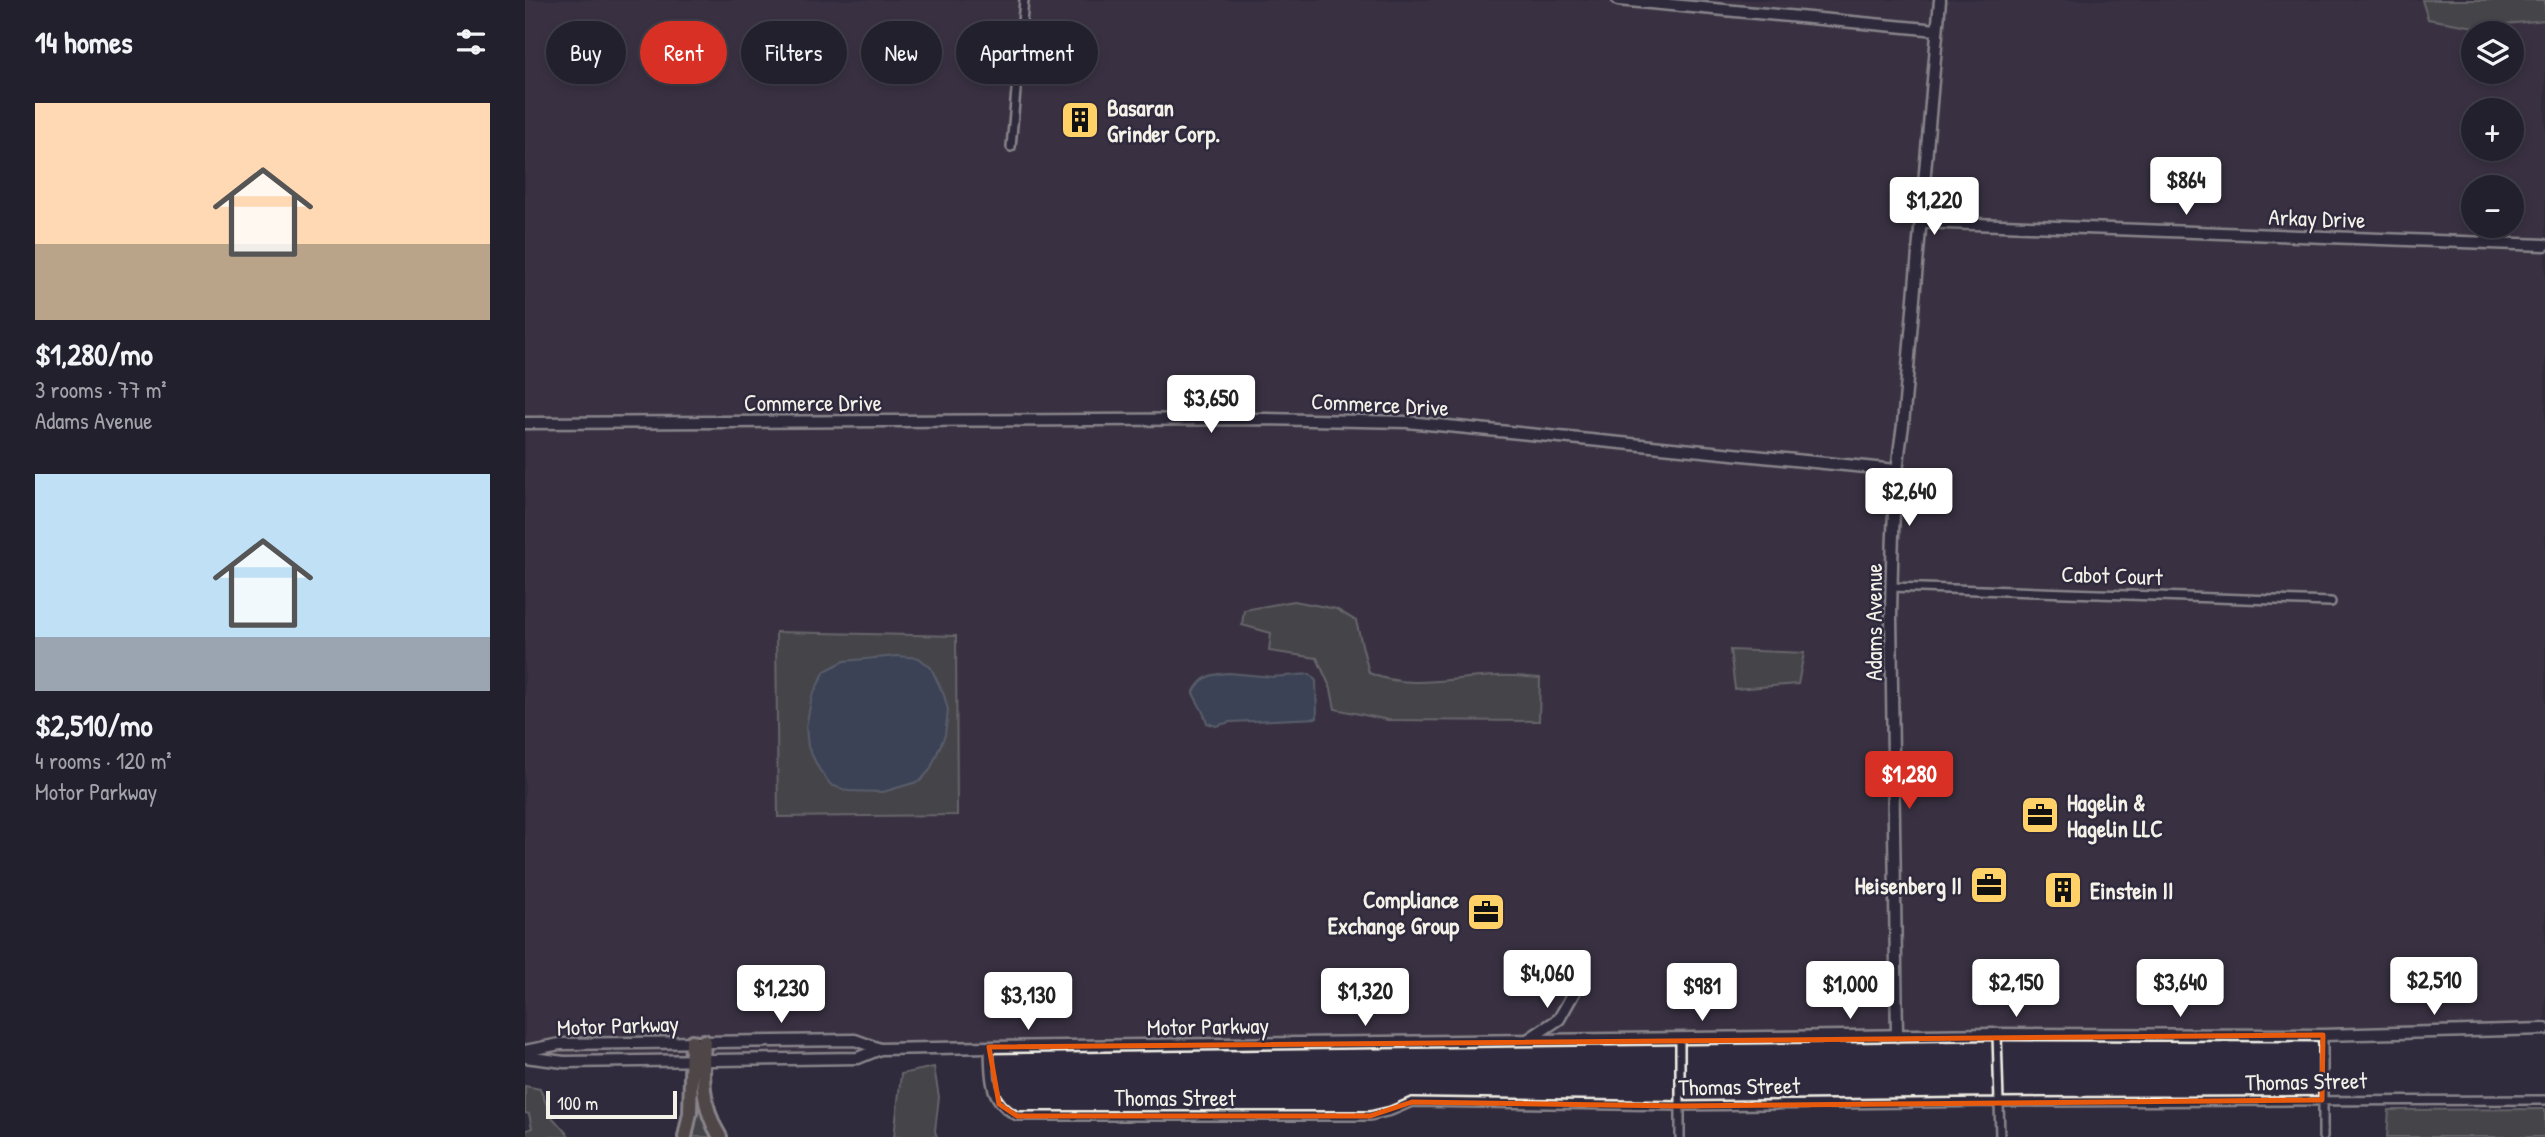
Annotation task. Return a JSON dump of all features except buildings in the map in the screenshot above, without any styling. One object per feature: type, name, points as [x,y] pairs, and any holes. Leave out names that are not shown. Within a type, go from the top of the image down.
[{"type":"highway","points":[[685,1137],[698,1041]]},
{"type":"highway","points":[[697,1060],[713,1125],[720,1137]]},
{"type":"street","points":[[1011,148],[1024,0]]},
{"type":"street","points":[[1618,0],[1937,30]]},
{"type":"street","name":"Adams Avenue","points":[[1896,1036],[1892,587],[1896,470],[1903,425],[1940,0]]},
{"type":"street","name":"Arkay Drive","points":[[1920,222],[2545,245]]},
{"type":"street","name":"Commerce Drive","points":[[525,422],[1264,419],[1407,422],[1896,470]]},
{"type":"street","name":"Cabot Court","points":[[1892,587],[2331,602]]},
{"type":"street","points":[[1526,1041],[1559,1019],[1577,987]]},
{"type":"street","name":"Motor Parkway","points":[[525,1051],[560,1044],[698,1041],[855,1040],[880,1049],[1997,1034],[2323,1035],[2545,1029]]},
{"type":"street","points":[[1997,1034],[2000,1137]]},
{"type":"street","points":[[2323,1035],[2323,1137]]},
{"type":"street","points":[[1680,1039],[1681,1137]]},
{"type":"street","name":"Thomas Street","points":[[989,1047],[993,1091],[999,1104],[1017,1116],[1370,1116],[1412,1102],[1680,1106],[2545,1100]]},
{"type":"street","name":"Motor Parkway","points":[[525,1057],[564,1062],[858,1058],[880,1049]]},
{"type":"highlighted area","points":[[2323,1035],[2322,1100],[1680,1106],[1412,1102],[1370,1116],[1017,1116],[999,1104],[989,1047]]},
{"type":"shaded area","points":[[525,0],[2545,0],[2545,1030],[880,1049],[799,1060],[525,1058]]},
{"type":"shaded area","points":[[2422,0],[2545,0],[2545,20],[2461,21],[2461,25],[2428,19]]},
{"type":"shaded area","points":[[1294,601],[1336,609],[1356,621],[1369,673],[1416,682],[1502,676],[1540,678],[1539,721],[1388,720],[1335,709],[1331,689],[1317,658],[1269,651],[1271,633],[1242,625],[1244,610]]},
{"type":"shaded area","points":[[776,632],[956,636],[957,815],[778,817]]},
{"type":"shaded area","points":[[1730,650],[1804,653],[1798,684],[1735,689]]},
{"type":"shaded area","points":[[934,1067],[939,1097],[935,1131],[937,1137],[894,1137],[901,1074]]},
{"type":"shaded area","points":[[525,1086],[540,1089],[552,1117],[570,1137],[525,1137],[525,1131],[532,1128],[529,1114],[525,1113]]},
{"type":"shaded area","points":[[700,1106],[714,1137],[693,1137],[696,1110]]},
{"type":"shaded area","points":[[2545,1109],[2545,1137],[2387,1137],[2389,1110]]},
{"type":"water","points":[[897,656],[919,658],[931,668],[944,695],[948,710],[945,735],[930,770],[920,781],[883,792],[848,791],[831,785],[808,747],[806,727],[812,696],[825,671],[844,661]]},
{"type":"water","points":[[1229,673],[1272,677],[1310,674],[1316,681],[1317,718],[1230,722],[1216,726],[1207,723],[1193,693],[1208,677]]},
{"type":"place","name":"Basaran Grinder Corp.","points":[[1080,120]]},
{"type":"place","name":"Hagelin & Hagelin LLC","points":[[2040,815]]},
{"type":"place","name":"Heisenberg II","points":[[1989,885]]},
{"type":"place","name":"Einstein II","points":[[2063,890]]},
{"type":"place","name":"Compliance Exchange Group","points":[[1486,912]]}]
